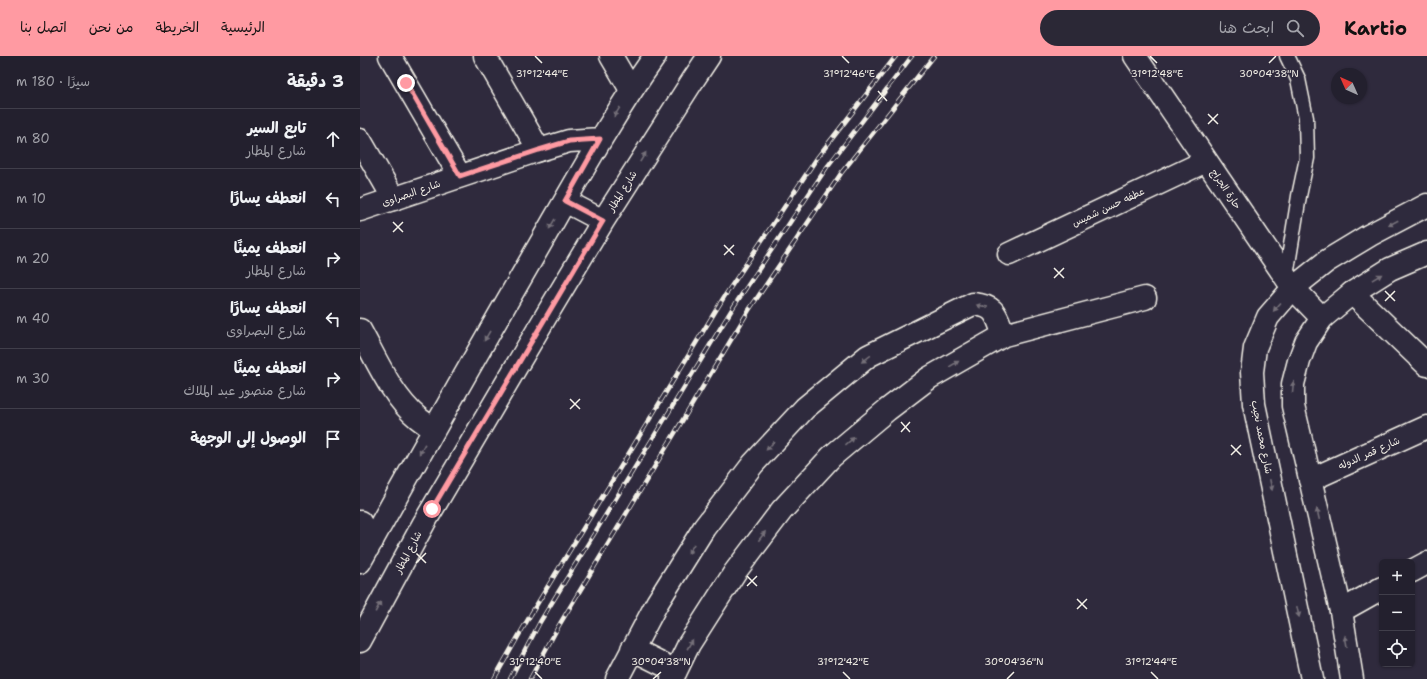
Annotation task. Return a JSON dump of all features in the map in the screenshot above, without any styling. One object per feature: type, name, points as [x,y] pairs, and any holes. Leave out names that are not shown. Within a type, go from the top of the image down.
[{"type":"street","points":[[390,56],[460,176]]},
{"type":"street","points":[[485,56],[539,150]]},
{"type":"street","points":[[611,56],[631,90]]},
{"type":"street","points":[[360,562],[433,428],[600,139],[654,56]]},
{"type":"street","name":"شارع المطار","points":[[360,639],[424,523],[603,221],[709,56]]},
{"type":"street","name":"حارة الجراج","points":[[1135,56],[1289,282],[1322,318]]},
{"type":"street","name":"شارع البصراوى","points":[[360,210],[569,141],[600,139]]},
{"type":"street","points":[[360,140],[394,198]]},
{"type":"street","name":"عطفه حسن شميس","points":[[1009,254],[1206,161]]},
{"type":"street","points":[[565,201],[603,221]]},
{"type":"street","name":"شارع محمد نجيب","points":[[1312,679],[1254,404],[1252,372],[1255,348],[1268,317],[1289,282],[1370,235],[1427,205]]},
{"type":"street","points":[[1352,679],[1340,611],[1293,406],[1293,384],[1306,342],[1322,318],[1352,292],[1390,269],[1427,253]]},
{"type":"street","points":[[1352,292],[1427,365]]},
{"type":"street","points":[[632,649],[674,675],[689,644],[735,572],[782,510],[831,457],[887,410],[929,378],[1004,335],[1145,298]]},
{"type":"street","points":[[617,679],[657,603],[704,528],[753,464],[805,408],[868,356],[973,304],[990,307],[995,312],[1004,335]]},
{"type":"street","points":[[360,330],[387,380],[404,404],[418,418],[433,428]]},
{"type":"street","name":"شارع قمر الدوله","points":[[1310,480],[1427,427]]},
{"type":"street","points":[[360,522],[372,541]]},
{"type":"street","points":[[1415,569],[1427,562]]},
{"type":"street","points":[[1340,611],[1379,590]]},
{"type":"lane","points":[[1287,56],[1298,79],[1306,118],[1308,158],[1299,196],[1289,282]]},
{"type":"railway","points":[[494,679],[531,614],[724,297],[817,158],[896,56]]},
{"type":"railway","points":[[510,679],[540,622],[734,306],[827,167],[912,56]]},
{"type":"railway","points":[[530,679],[558,627],[749,310],[842,172],[934,56]]},
{"type":"route","points":[[406,83],[460,176],[569,141],[600,139],[565,201],[603,221],[432,509]]}]
